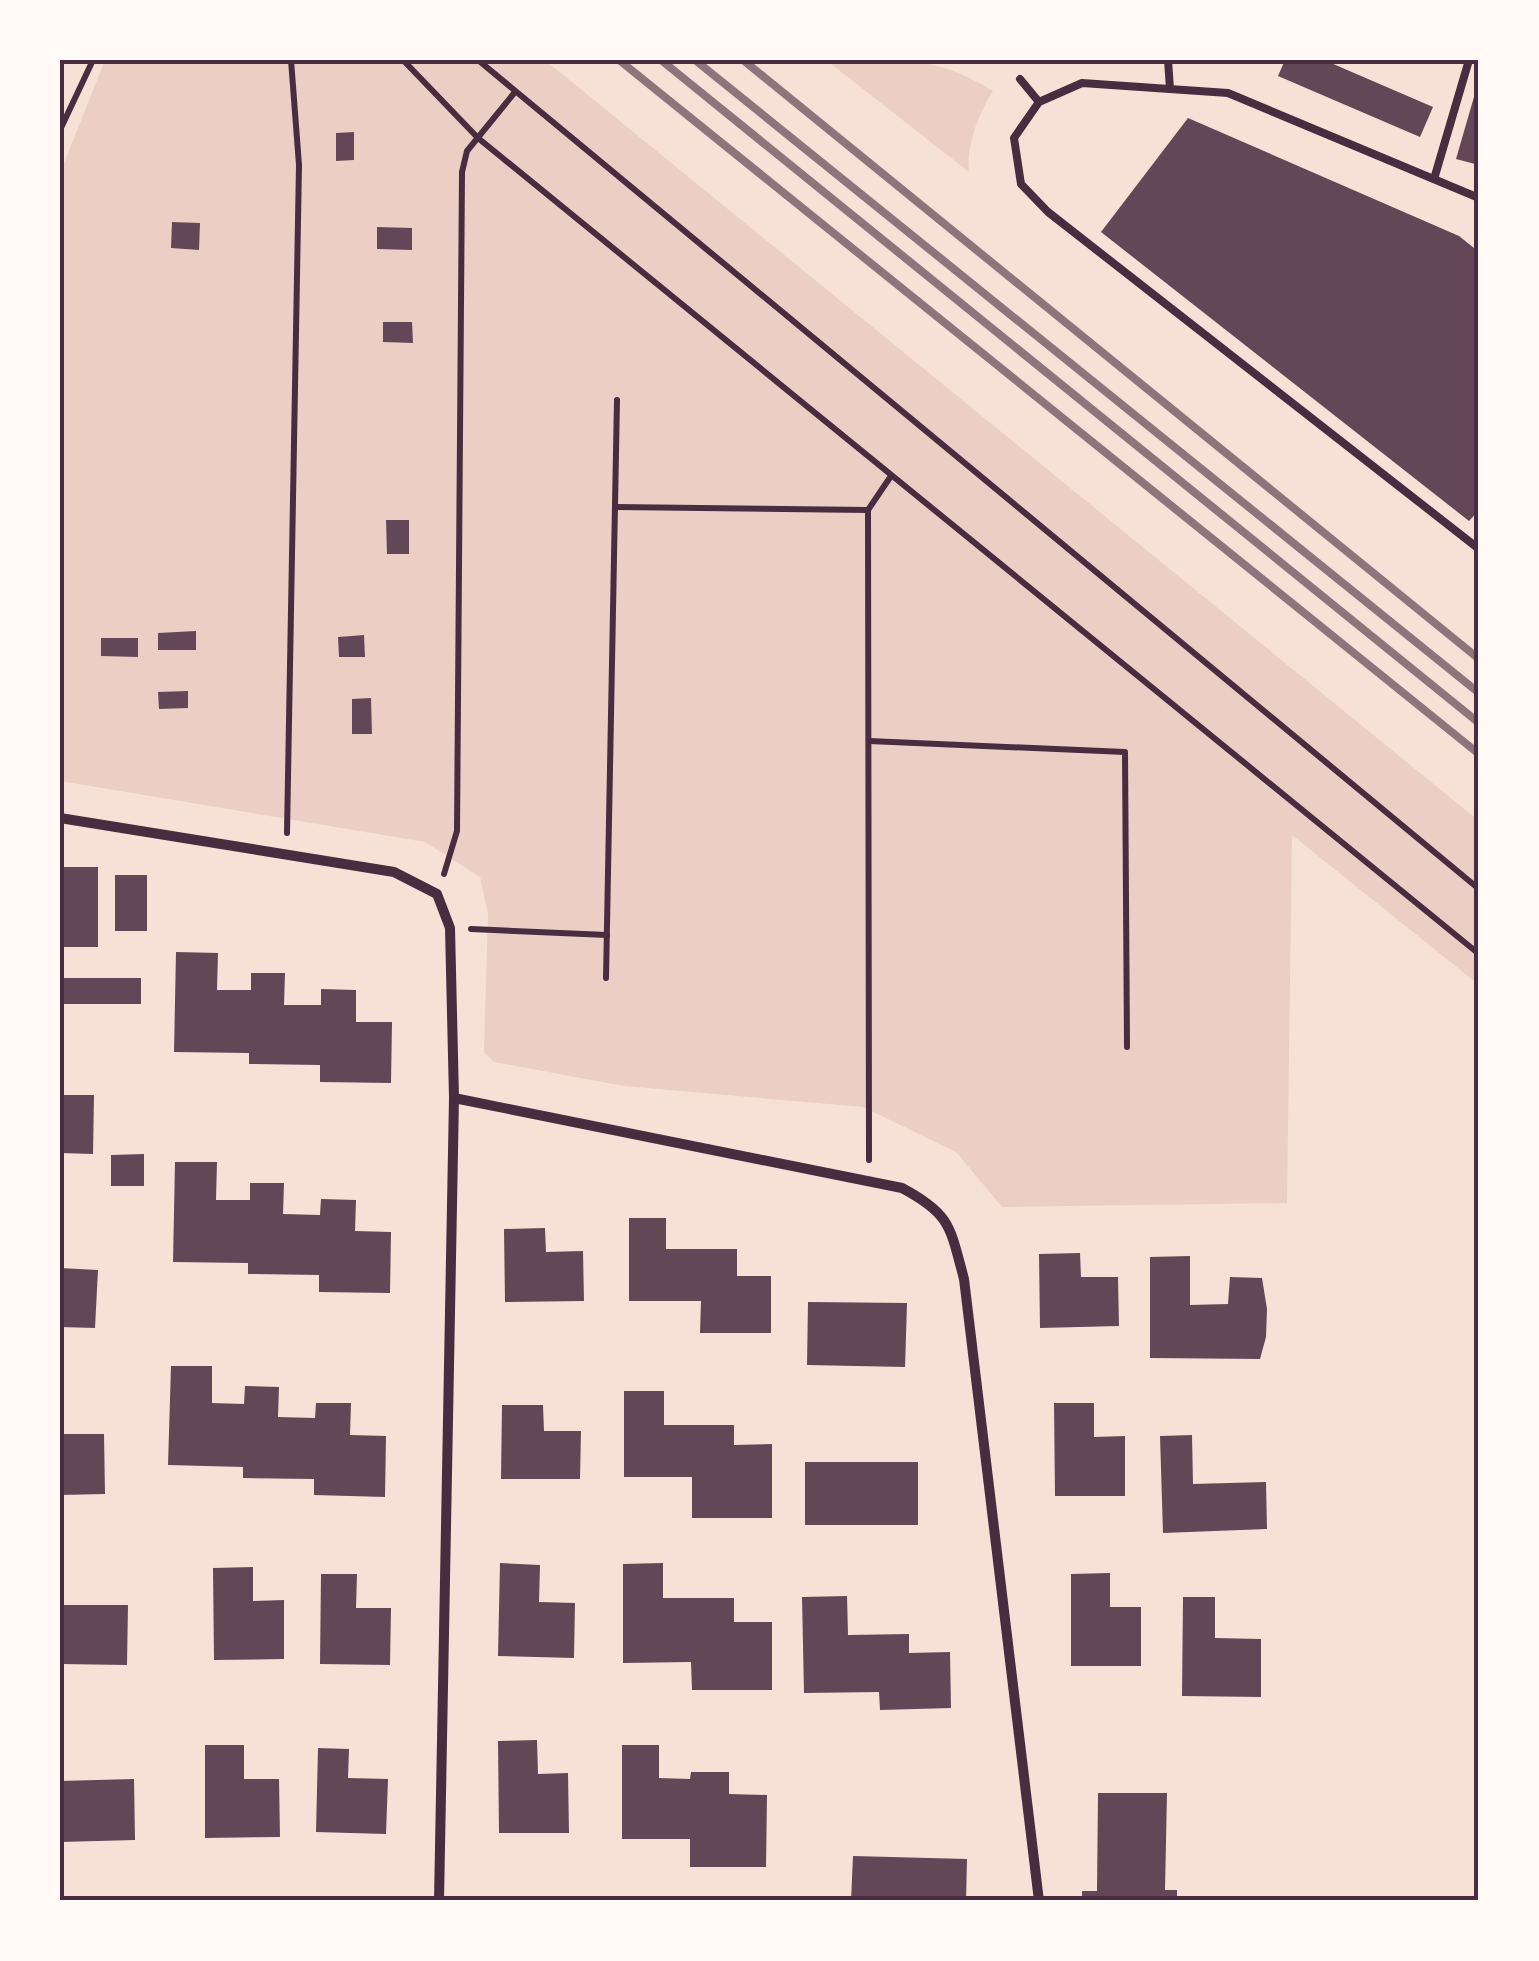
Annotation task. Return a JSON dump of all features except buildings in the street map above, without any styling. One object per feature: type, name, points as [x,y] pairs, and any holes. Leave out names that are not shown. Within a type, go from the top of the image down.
[{"type":"street","points":[[60,818],[394,872],[438,894],[450,928],[454,1098],[439,1901]]},
{"type":"street","points":[[454,1098],[902,1188],[934,1205],[951,1232],[964,1279],[1039,1901]]},
{"type":"lane","points":[[1168,60],[1170,90]]},
{"type":"lane","points":[[1434,179],[1469,60]]},
{"type":"lane","points":[[1020,79],[1039,102]]},
{"type":"lane","points":[[1479,198],[1228,94],[1082,83],[1039,102],[1014,138],[1022,184],[1035,198],[1479,549]]},
{"type":"path","points":[[60,130],[93,60]]},
{"type":"path","points":[[286,854],[299,165],[291,60]]},
{"type":"path","points":[[403,60],[478,138],[1479,954]]},
{"type":"path","points":[[478,60],[1479,889]]},
{"type":"path","points":[[438,894],[457,831],[462,172],[467,150],[516,92]]},
{"type":"path","points":[[606,978],[618,400]]},
{"type":"path","points":[[870,1182],[868,510],[891,476]]},
{"type":"path","points":[[615,507],[868,510]]},
{"type":"path","points":[[869,741],[1124,752],[1127,1047]]},
{"type":"path","points":[[450,928],[607,934]]},
{"type":"shaded area","points":[[105,60],[545,60],[1479,821],[1479,985],[1292,835],[1287,1203],[1002,1207],[956,1152],[863,1107],[624,1086],[494,1062],[484,1052],[488,913],[480,877],[425,842],[60,781],[60,173]]},
{"type":"shaded area","points":[[826,60],[932,64],[993,91],[975,130],[969,172]]},
{"type":"railway","points":[[619,60],[1479,754]]},
{"type":"railway","points":[[661,60],[1479,723]]},
{"type":"railway","points":[[695,60],[1479,693]]},
{"type":"railway","points":[[743,60],[1479,659]]}]
